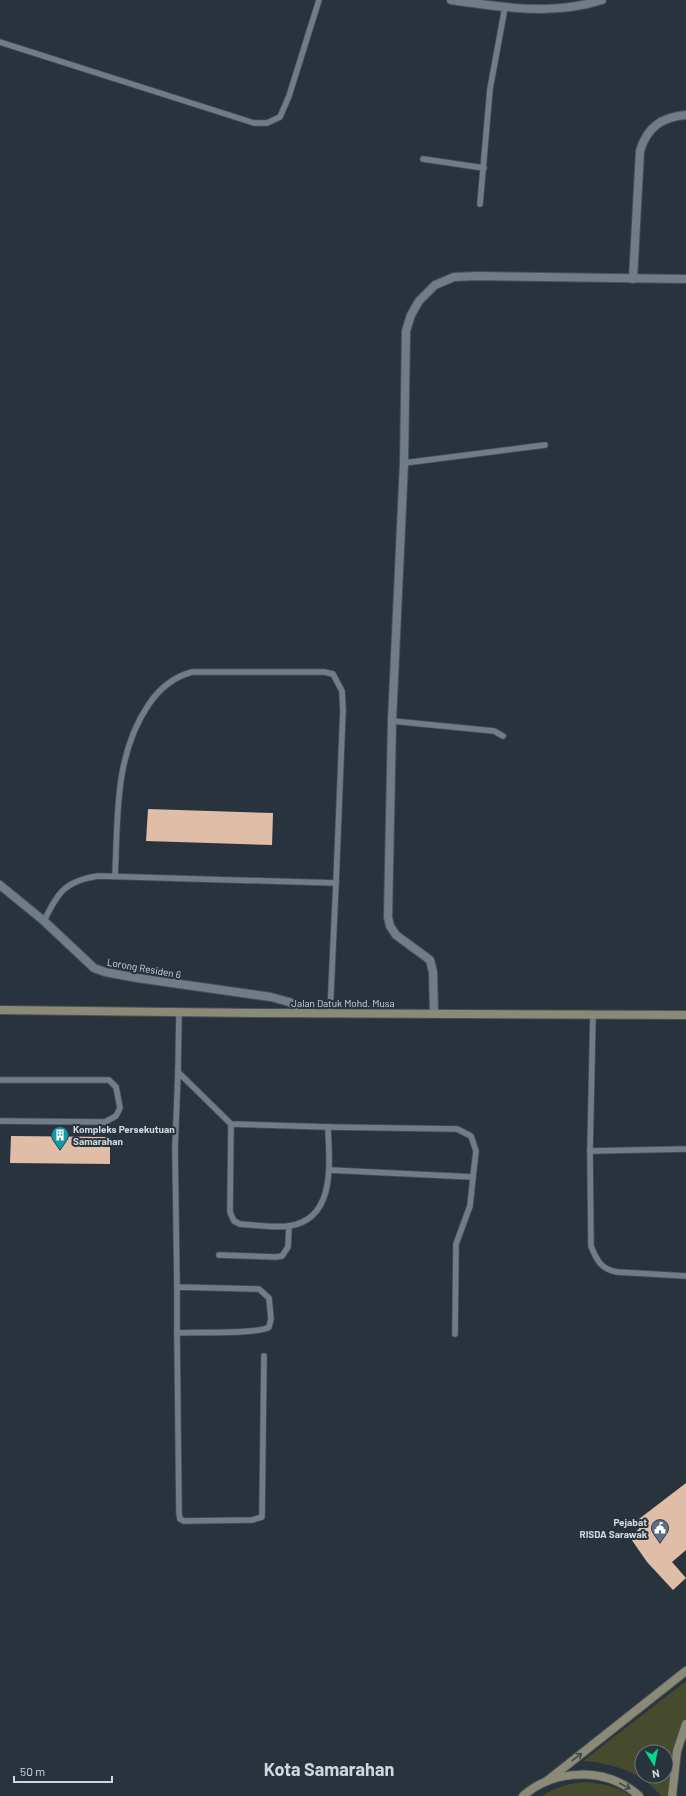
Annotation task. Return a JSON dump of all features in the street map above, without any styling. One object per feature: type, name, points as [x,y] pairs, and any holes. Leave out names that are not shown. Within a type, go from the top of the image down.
[{"type":"main road","name":"Jalan Datuk Mohd. Musa","points":[[0,1010],[179,1013],[686,1015]]},
{"type":"main road","points":[[523,1796],[547,1781],[686,1671]]},
{"type":"main road","points":[[672,1796],[677,1751],[686,1724]]},
{"type":"main road","points":[[547,1781],[568,1775],[591,1775],[613,1780],[633,1790],[639,1796]]},
{"type":"street","points":[[451,0],[505,7],[568,8],[602,0]]},
{"type":"street","points":[[633,279],[640,151],[644,139],[650,129],[669,117],[686,114]]},
{"type":"street","points":[[434,1013],[433,972],[430,960],[396,935],[390,926],[388,917],[392,721],[404,463],[406,331],[411,315],[419,302],[434,285],[454,277],[478,276],[686,279]]},
{"type":"street","name":"Lorong Residen 6","points":[[0,885],[44,921],[94,968],[105,972],[138,978],[271,997],[288,1002],[313,1013]]},
{"type":"lane","points":[[0,42],[254,123],[267,123],[278,119],[289,96],[319,0]]},
{"type":"lane","points":[[480,204],[490,89],[505,7]]},
{"type":"lane","points":[[423,159],[484,168]]},
{"type":"lane","points":[[404,463],[545,445]]},
{"type":"lane","points":[[115,876],[122,767],[136,724],[161,688],[182,675],[192,672],[324,672],[333,674],[341,687],[343,699],[330,1013]]},
{"type":"lane","points":[[392,721],[494,731],[503,736]]},
{"type":"lane","points":[[44,921],[55,898],[71,883],[88,878],[115,876],[336,883]]},
{"type":"lane","points":[[179,1013],[175,1149],[180,1519],[184,1521],[252,1520],[262,1517],[264,1356]]},
{"type":"lane","points":[[593,1014],[590,1151],[591,1246],[601,1266],[606,1270],[686,1276]]},
{"type":"lane","points":[[178,1072],[231,1124],[457,1129],[464,1131],[471,1136],[475,1147],[470,1206],[456,1244],[455,1334]]},
{"type":"lane","points":[[0,1080],[109,1080],[116,1087],[120,1108],[116,1116],[105,1122],[0,1121]]},
{"type":"lane","points":[[231,1124],[229,1195],[232,1218],[236,1223],[240,1224],[289,1226],[308,1218],[321,1204],[328,1185],[328,1127]]},
{"type":"lane","points":[[590,1151],[686,1149]]},
{"type":"lane","points":[[329,1170],[473,1177]]},
{"type":"lane","points":[[219,1255],[282,1256],[288,1247],[289,1226]]},
{"type":"lane","points":[[177,1287],[259,1289],[269,1298],[271,1319],[269,1327],[265,1330],[177,1333]]},
{"type":"green space","points":[[686,1681],[686,1723],[674,1781],[674,1744],[634,1744],[634,1774],[626,1770],[594,1762],[583,1761]]},
{"type":"green space","points":[[587,1782],[616,1788],[631,1796],[542,1796],[564,1786]]},
{"type":"green space","points":[[648,1784],[673,1784],[671,1796],[661,1796]]},
{"type":"building","points":[[148,809],[273,813],[272,845],[146,841]]},
{"type":"building","name":"Kompleks Persekutuan Samarahan","points":[[11,1136],[110,1137],[110,1164],[10,1163]]},
{"type":"building","name":"Pejabat RISDA Sarawak","points":[[686,1483],[686,1550],[672,1562],[686,1578],[673,1590],[647,1562],[629,1536],[639,1529],[639,1519]]},
{"type":"place","name":"Kompleks Persekutuan Samarahan","points":[[60,1150]]},
{"type":"place","name":"Pejabat RISDA Sarawak","points":[[660,1543]]},
{"type":"district","name":"Kota Samarahan","points":[[329,1769]]}]
